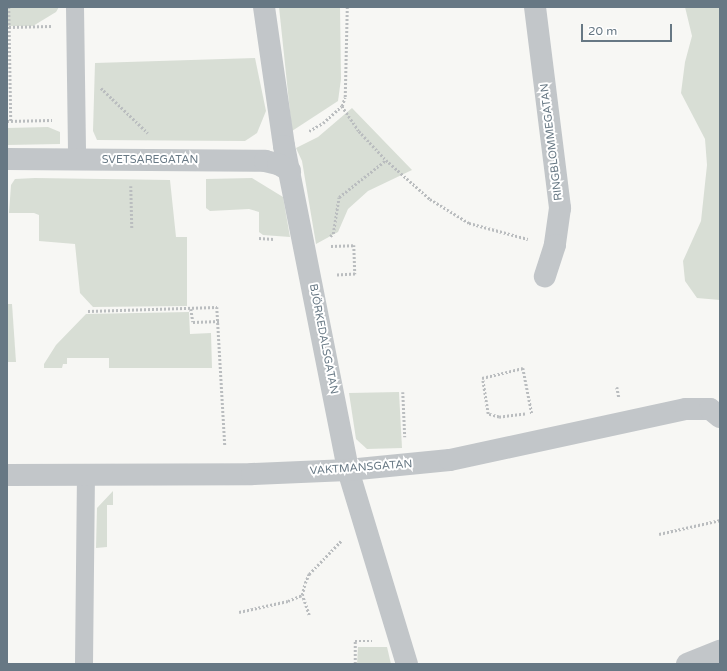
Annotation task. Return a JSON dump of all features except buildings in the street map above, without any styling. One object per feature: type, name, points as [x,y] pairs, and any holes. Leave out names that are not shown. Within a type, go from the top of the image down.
[{"type":"street","name":"BJÖRKEDALSGATAN","points":[[264,7],[284,146],[290,172],[315,247],[310,276],[348,470],[407,664]]},
{"type":"street","name":"RINGBLOMMEGATAN","points":[[535,7],[560,208],[555,245],[545,276]]},
{"type":"street","name":"SVETSAREGATAN","points":[[7,159],[264,161],[278,164],[290,172]]},
{"type":"street","name":"VAKTMANSGATAN","points":[[7,474],[225,474],[348,470],[450,460],[686,409],[715,413]]},
{"type":"street","points":[[687,664],[720,651]]},
{"type":"lane","points":[[76,7],[77,159]]},
{"type":"lane","points":[[84,664],[86,475]]},
{"type":"path","points":[[9,7],[11,121]]},
{"type":"path","points":[[284,146],[323,123],[342,106],[347,80],[347,7]]},
{"type":"path","points":[[9,27],[28,27]]},
{"type":"path","points":[[76,66],[111,96],[175,160]]},
{"type":"path","points":[[342,106],[359,132],[386,160],[445,208],[469,223],[498,233]]},
{"type":"path","points":[[7,121],[77,120]]},
{"type":"path","points":[[131,160],[132,228]]},
{"type":"path","points":[[315,247],[325,238],[333,234],[339,197],[386,160]]},
{"type":"path","points":[[310,276],[355,274],[354,245],[315,247]]},
{"type":"path","points":[[88,311],[218,307],[220,321],[225,474]]},
{"type":"path","points":[[191,309],[193,322],[220,321]]},
{"type":"path","points":[[532,413],[492,416],[488,414],[482,378],[523,368],[532,413],[537,442]]},
{"type":"path","points":[[403,392],[405,465]]},
{"type":"path","points":[[659,534],[720,520]]},
{"type":"path","points":[[309,615],[302,595],[309,574],[344,539],[365,529]]},
{"type":"path","points":[[238,612],[288,601],[302,595]]},
{"type":"path","points":[[355,664],[355,641],[400,641]]},
{"type":"shaded area","points":[[7,7],[59,7],[56,12],[33,26],[7,26]]},
{"type":"shaded area","points":[[279,7],[340,7],[341,79],[338,101],[292,131]]},
{"type":"shaded area","points":[[685,7],[720,7],[720,300],[697,298],[685,281],[683,261],[701,221],[707,165],[705,139],[681,93],[685,62],[692,36]]},
{"type":"shaded area","points":[[255,58],[266,111],[257,133],[245,141],[97,140],[93,131],[95,63]]},
{"type":"shaded area","points":[[352,108],[412,170],[368,191],[348,209],[338,232],[316,244],[302,161],[296,148],[318,137]]},
{"type":"shaded area","points":[[48,127],[60,132],[60,144],[7,145],[7,128]]},
{"type":"shaded area","points":[[252,178],[283,197],[290,237],[263,235],[259,232],[259,212],[249,209],[210,211],[206,208],[206,179]]},
{"type":"shaded area","points":[[15,179],[170,180],[176,237],[187,237],[187,306],[93,307],[80,293],[75,244],[39,241],[39,215],[34,213],[9,213],[11,185]]},
{"type":"shaded area","points":[[7,304],[12,304],[16,362],[7,362]]},
{"type":"shaded area","points":[[189,312],[190,334],[211,333],[212,368],[109,368],[109,358],[67,358],[67,364],[63,364],[62,368],[44,368],[44,364],[56,345],[86,314]]},
{"type":"shaded area","points":[[399,392],[402,448],[367,449],[356,439],[349,393]]},
{"type":"shaded area","points":[[113,491],[113,505],[107,505],[107,547],[96,548],[97,508]]},
{"type":"shaded area","points":[[358,647],[387,647],[391,664],[357,664]]}]
